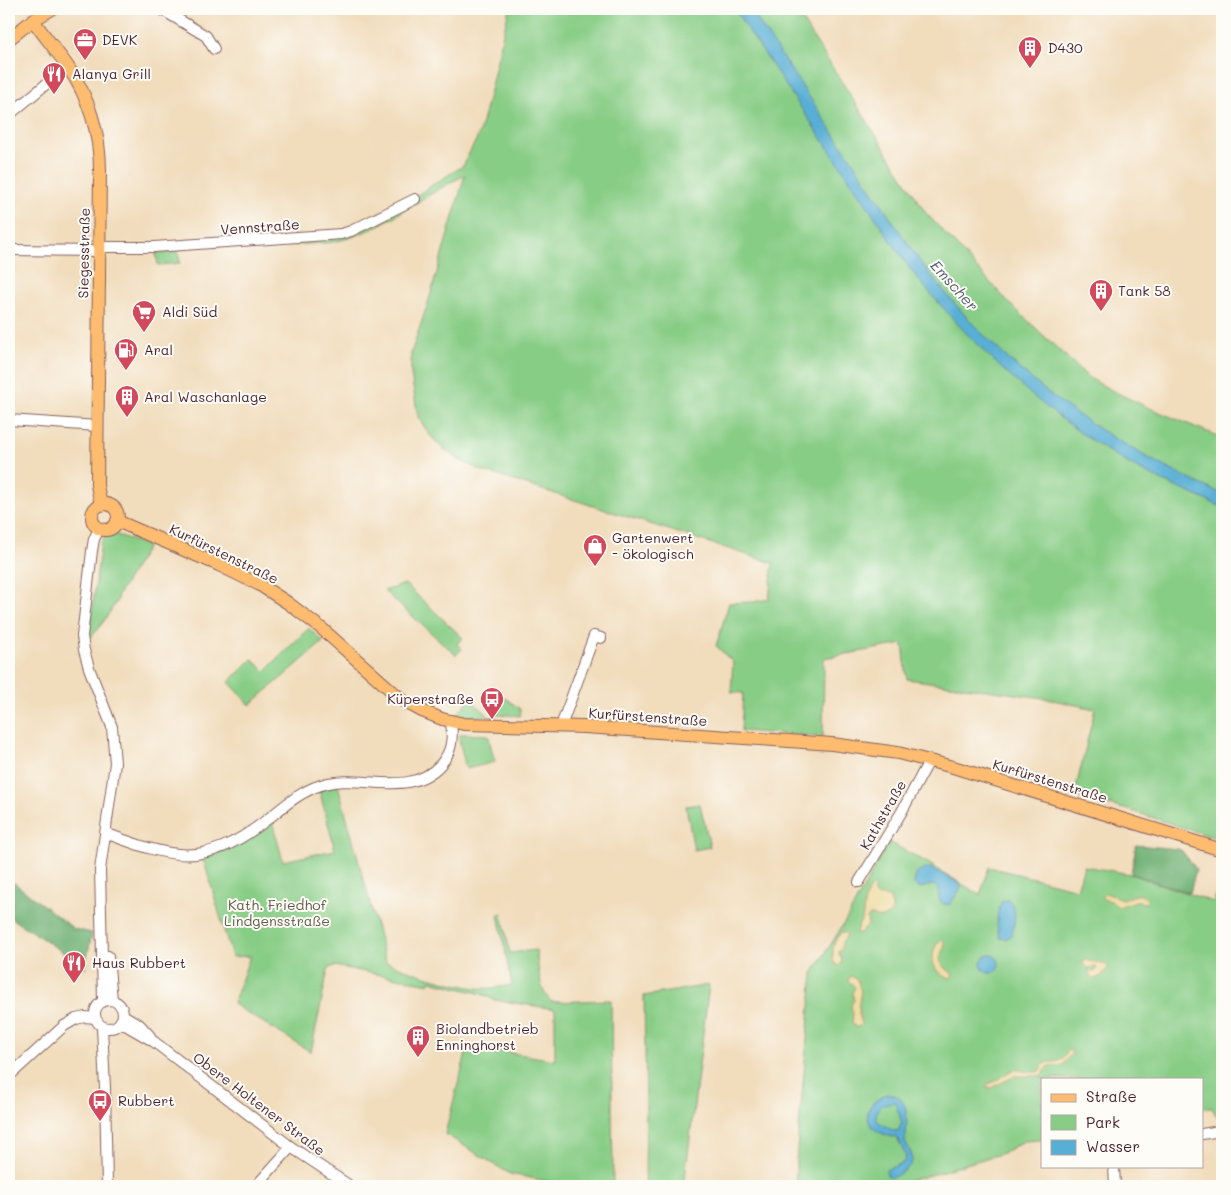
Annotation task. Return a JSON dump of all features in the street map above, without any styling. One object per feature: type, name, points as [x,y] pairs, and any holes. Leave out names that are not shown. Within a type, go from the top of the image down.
[{"type":"main road","points":[[9,39],[33,20],[52,9]]},
{"type":"main road","name":"Siegesstraße","points":[[33,20],[68,66],[82,90],[99,145],[97,487],[101,505]]},
{"type":"main road","name":"Kurfürstenstraße","points":[[101,505],[108,504],[114,508],[118,514],[117,521],[211,561],[260,585],[321,628],[402,700],[422,712],[451,722],[561,726],[842,745],[898,753],[1222,850]]},
{"type":"main road","points":[[101,505],[94,510],[92,516],[94,524],[99,528],[109,529],[117,521]]},
{"type":"street","points":[[161,9],[206,36],[214,49]]},
{"type":"street","points":[[9,114],[68,66]]},
{"type":"street","name":"Vennstraße","points":[[9,250],[154,247],[341,234],[351,231],[415,199]]},
{"type":"street","points":[[9,420],[98,426]]},
{"type":"street","points":[[99,528],[94,539],[92,551],[82,636],[89,668],[112,727],[114,744],[115,763],[100,870],[108,1000]]},
{"type":"street","points":[[561,726],[594,636],[601,638]]},
{"type":"street","points":[[105,833],[154,851],[174,855],[194,855],[212,851],[233,843],[295,798],[317,786],[338,781],[401,783],[427,775],[438,767],[451,748],[453,737],[451,722]]},
{"type":"street","name":"Kathstraße","points":[[859,882],[901,813],[929,761]]},
{"type":"street","points":[[95,1014],[99,1002],[108,1000],[120,1004],[122,1018],[113,1028],[106,1027]]},
{"type":"street","points":[[9,1076],[64,1026],[76,1019],[95,1014]]},
{"type":"street","points":[[95,1014],[106,1027],[107,1186]]},
{"type":"street","name":"Obere Holtener Straße","points":[[122,1018],[291,1147],[350,1186]]},
{"type":"street","points":[[1204,1134],[1222,1129]]},
{"type":"street","points":[[256,1186],[291,1147]]},
{"type":"street","points":[[1114,1168],[1114,1186]]},
{"type":"green space","points":[[509,9],[795,9],[926,213],[1010,304],[1089,378],[1147,407],[1222,438],[1222,840],[1132,811],[1074,796],[1095,709],[1044,698],[907,679],[903,644],[824,658],[823,737],[741,731],[743,693],[731,692],[733,662],[716,646],[729,603],[769,599],[773,563],[480,470],[459,460],[441,447],[429,434],[418,417],[411,374],[411,353],[429,300],[465,175],[394,217],[349,238],[323,243],[280,246],[282,240],[330,237],[414,197],[464,165],[480,130]]},
{"type":"green space","points":[[178,251],[180,263],[158,265],[156,253]]},
{"type":"green space","points":[[115,534],[148,546],[117,597],[118,599],[91,637],[89,634],[101,543],[103,538]]},
{"type":"green space","points":[[405,584],[463,638],[457,644],[462,649],[456,655],[384,591]]},
{"type":"green space","points":[[309,628],[323,642],[250,705],[229,682],[252,659],[265,671]]},
{"type":"green space","points":[[494,690],[520,709],[520,716],[494,714],[487,700]]},
{"type":"green space","points":[[470,699],[488,715],[472,717],[456,715]]},
{"type":"green space","points":[[460,735],[488,735],[495,762],[466,769],[459,739]]},
{"type":"green space","name":"Kath. Friedhof Lindgensstraße","points":[[338,785],[386,962],[454,984],[477,988],[512,985],[498,915],[502,914],[510,953],[536,950],[544,992],[552,1002],[611,1000],[613,1186],[573,1186],[510,1174],[445,1134],[468,1046],[555,1060],[555,1009],[494,1000],[482,994],[430,981],[429,984],[334,966],[328,969],[311,1052],[233,1004],[250,956],[232,957],[203,858],[232,848],[272,821],[283,861],[335,850],[319,789]]},
{"type":"green space","points":[[700,804],[710,847],[694,850],[686,806]]},
{"type":"green space","points":[[889,842],[980,895],[989,867],[1077,889],[1084,866],[1130,874],[1213,902],[1222,873],[1222,1125],[1212,1108],[1204,1108],[1204,1078],[1041,1078],[1041,1140],[1024,1141],[1003,1153],[893,1186],[796,1186],[796,1161],[813,973],[846,920]]},
{"type":"green space","points":[[1136,845],[1182,851],[1196,869],[1190,893],[1131,874]]},
{"type":"green space","points":[[9,879],[74,929],[92,933],[85,968],[9,917]]},
{"type":"green space","points":[[709,985],[684,1186],[645,1186],[644,996]]},
{"type":"sand","points":[[872,887],[876,896],[889,897],[892,911],[882,918],[873,915],[869,916],[867,918],[868,926],[861,933],[856,933],[863,916],[866,896]]},
{"type":"sand","points":[[1105,893],[1122,899],[1142,895],[1148,901],[1145,903],[1136,901],[1118,907],[1111,901],[1103,899],[1102,896]]},
{"type":"sand","points":[[842,932],[847,935],[842,942],[842,949],[838,952],[842,959],[839,966],[834,963],[833,951],[835,942]]},
{"type":"sand","points":[[942,939],[944,946],[940,960],[953,974],[951,978],[939,973],[933,962],[934,949]]},
{"type":"sand","points":[[1086,960],[1107,965],[1108,968],[1100,977],[1092,979],[1088,971],[1095,971],[1097,968],[1086,968],[1082,961]]},
{"type":"sand","points":[[851,976],[858,981],[861,992],[859,1016],[861,1024],[858,1027],[855,1027],[852,1022],[851,1005],[854,1000],[852,993],[855,987],[848,980]]},
{"type":"sand","points":[[1068,1050],[1072,1053],[1063,1065],[1048,1067],[1040,1076],[1015,1076],[991,1088],[986,1088],[989,1083],[997,1081],[1014,1070],[1038,1072],[1045,1063],[1061,1059]]},
{"type":"water","points":[[734,9],[750,9],[921,263],[987,338],[1022,371],[1048,392],[1103,431],[1161,465],[1222,494],[1222,507],[1142,471],[1076,430],[1016,382],[961,328],[910,269]]},
{"type":"water","points":[[931,868],[961,885],[960,890],[950,904],[943,904],[941,902],[939,888],[936,886],[931,885],[918,888],[914,884],[918,872]]},
{"type":"water","points":[[1009,900],[1014,907],[1014,921],[1012,935],[1006,939],[1000,938],[997,919],[1002,901]]},
{"type":"water","points":[[986,955],[994,955],[999,960],[997,971],[986,973],[981,968],[981,960]]},
{"type":"water","points":[[887,1094],[895,1095],[901,1099],[904,1105],[907,1119],[905,1142],[912,1158],[912,1162],[907,1169],[891,1178],[887,1175],[886,1170],[904,1162],[906,1156],[897,1138],[876,1130],[868,1120],[871,1106]],"holes":[[[895,1102],[902,1123],[898,1131],[894,1131],[877,1121],[876,1112],[883,1105]]]},
{"type":"place","name":"DEVK","points":[[85,61]]},
{"type":"place","name":"D430","points":[[1030,69]]},
{"type":"place","name":"Alanya Grill","points":[[54,95]]},
{"type":"place","name":"Tank 58","points":[[1101,312]]},
{"type":"place","name":"Aldi Süd","points":[[144,333]]},
{"type":"place","name":"Aral","points":[[126,371]]},
{"type":"place","name":"Aral Waschanlage","points":[[127,418]]},
{"type":"place","name":"Gartenwert - ökologisch","points":[[595,567]]},
{"type":"place","name":"Küperstraße","points":[[492,720]]},
{"type":"place","name":"Haus Rubbert","points":[[74,984]]},
{"type":"place","name":"Biolandbetrieb Enninghorst","points":[[418,1058]]},
{"type":"place","name":"Rubbert","points":[[100,1122]]},
{"type":"water label","name":"Emscher","points":[[954,286]]}]
